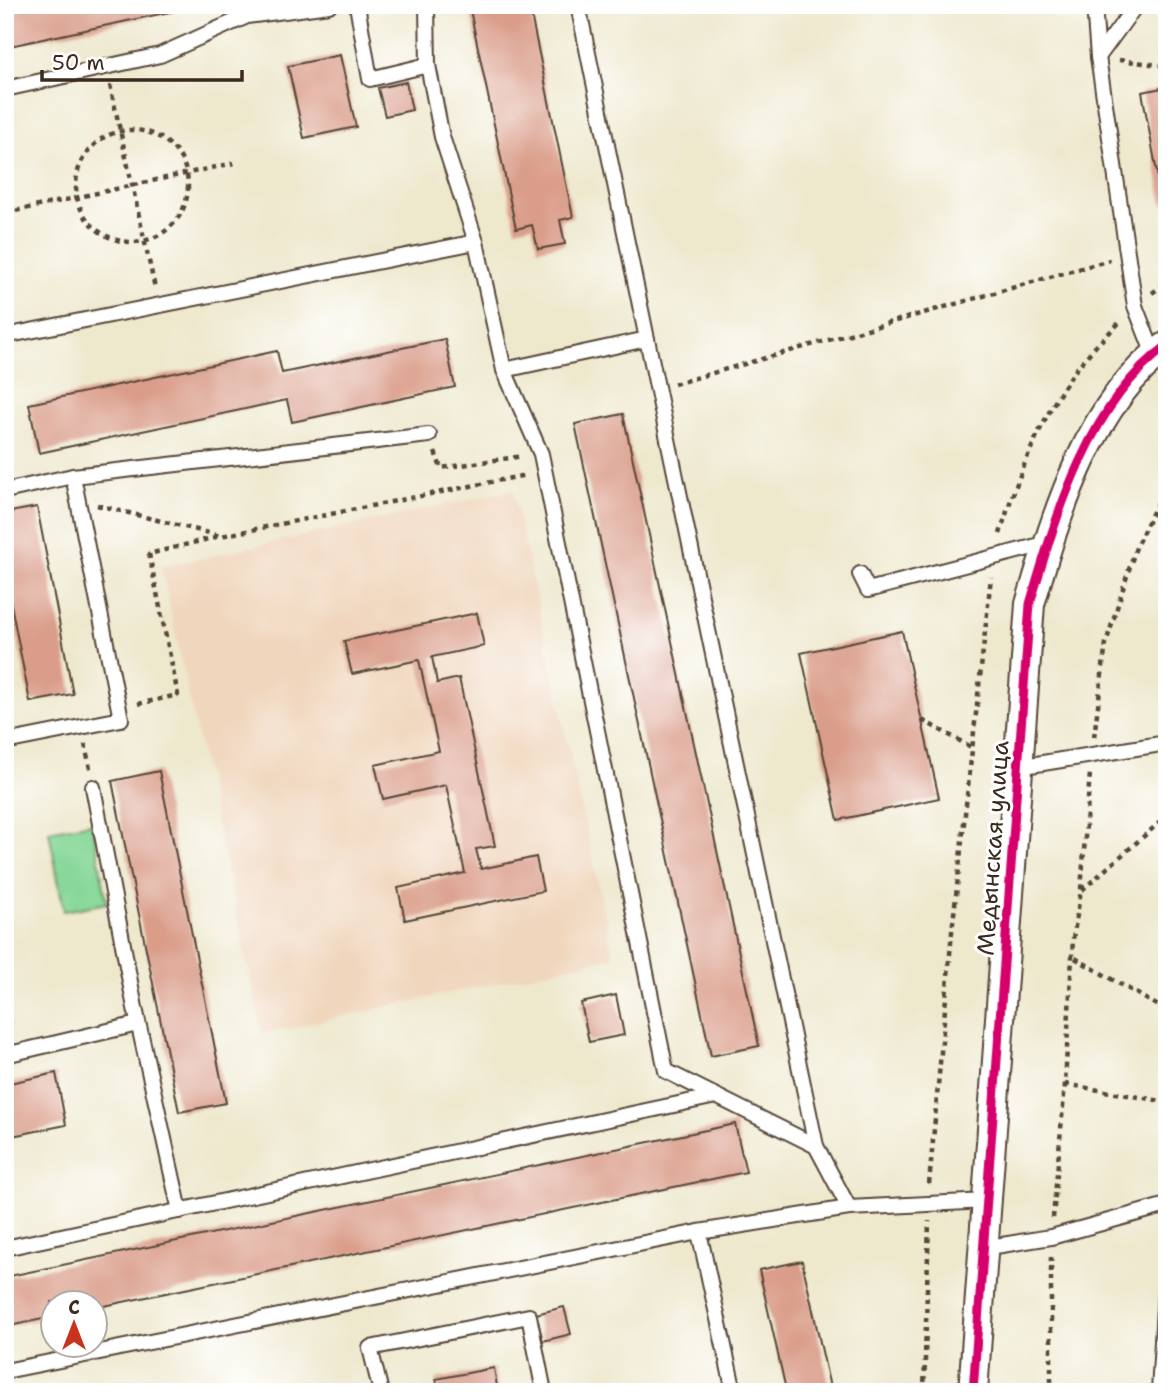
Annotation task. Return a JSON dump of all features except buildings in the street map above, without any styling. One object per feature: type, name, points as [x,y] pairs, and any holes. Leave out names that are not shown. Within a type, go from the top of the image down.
[{"type":"street","name":"Медынская улица","points":[[973,1392],[1030,604],[1048,543],[1099,421],[1161,350]]},
{"type":"lane","points":[[5,89],[160,55],[247,16],[329,5]]},
{"type":"lane","points":[[357,5],[370,79],[428,65]]},
{"type":"lane","points":[[427,5],[428,65],[442,136],[476,242],[504,370],[541,454],[666,1071],[816,1146]]},
{"type":"lane","points":[[578,5],[816,1146],[849,1208]]},
{"type":"lane","points":[[1094,5],[1098,57],[1135,306],[1161,350]]},
{"type":"lane","points":[[1098,57],[1136,5]]},
{"type":"lane","points":[[5,336],[476,242]]},
{"type":"lane","points":[[504,370],[647,339]]},
{"type":"lane","points":[[5,491],[73,476],[429,435]]},
{"type":"lane","points":[[5,742],[121,719],[73,476]]},
{"type":"lane","points":[[860,574],[868,590],[1048,543]]},
{"type":"lane","points":[[1018,767],[1167,743]]},
{"type":"lane","points":[[93,788],[138,1024],[180,1211]]},
{"type":"lane","points":[[5,1055],[138,1024]]},
{"type":"lane","points":[[5,1248],[716,1096]]},
{"type":"lane","points":[[5,1371],[699,1232],[849,1208],[987,1201]]},
{"type":"lane","points":[[983,1248],[1051,1237],[1167,1205]]},
{"type":"lane","points":[[699,1232],[734,1392]]},
{"type":"lane","points":[[1159,1392],[1167,1257]]},
{"type":"lane","points":[[381,1392],[370,1348],[529,1316],[544,1392]]},
{"type":"path","points":[[1098,57],[1167,66]]},
{"type":"path","points":[[106,67],[159,305]]},
{"type":"path","points":[[120,131],[142,131],[162,138],[178,153],[187,173],[188,195],[180,216],[165,232],[145,242],[122,242],[102,234],[86,218],[77,198],[76,176],[85,156],[100,140],[120,131]]},
{"type":"path","points":[[6,214],[234,163]]},
{"type":"path","points":[[658,389],[1128,255]]},
{"type":"path","points":[[429,435],[441,468],[541,454]]},
{"type":"path","points":[[119,708],[178,695],[149,554],[220,536],[544,471]]},
{"type":"path","points":[[1051,1392],[1051,1237],[1075,958],[1073,939],[1081,890],[1091,757],[1106,643],[1137,544],[1167,484]]},
{"type":"path","points":[[78,501],[220,536]]},
{"type":"path","points":[[922,720],[974,748]]},
{"type":"path","points":[[82,727],[93,788]]},
{"type":"path","points":[[1081,890],[1167,816]]},
{"type":"path","points":[[924,1392],[929,1157],[951,932]]},
{"type":"path","points":[[1075,958],[1167,1010]]},
{"type":"path","points":[[1065,1084],[1167,1102]]},
{"type":"shaded area","points":[[513,490],[614,957],[262,1034],[161,567]]},
{"type":"green space","points":[[92,823],[107,903],[64,911],[49,831]]},
{"type":"cycle path","points":[[973,1392],[1030,604],[1064,498],[1096,429],[1116,398],[1140,370],[1167,346]]}]
